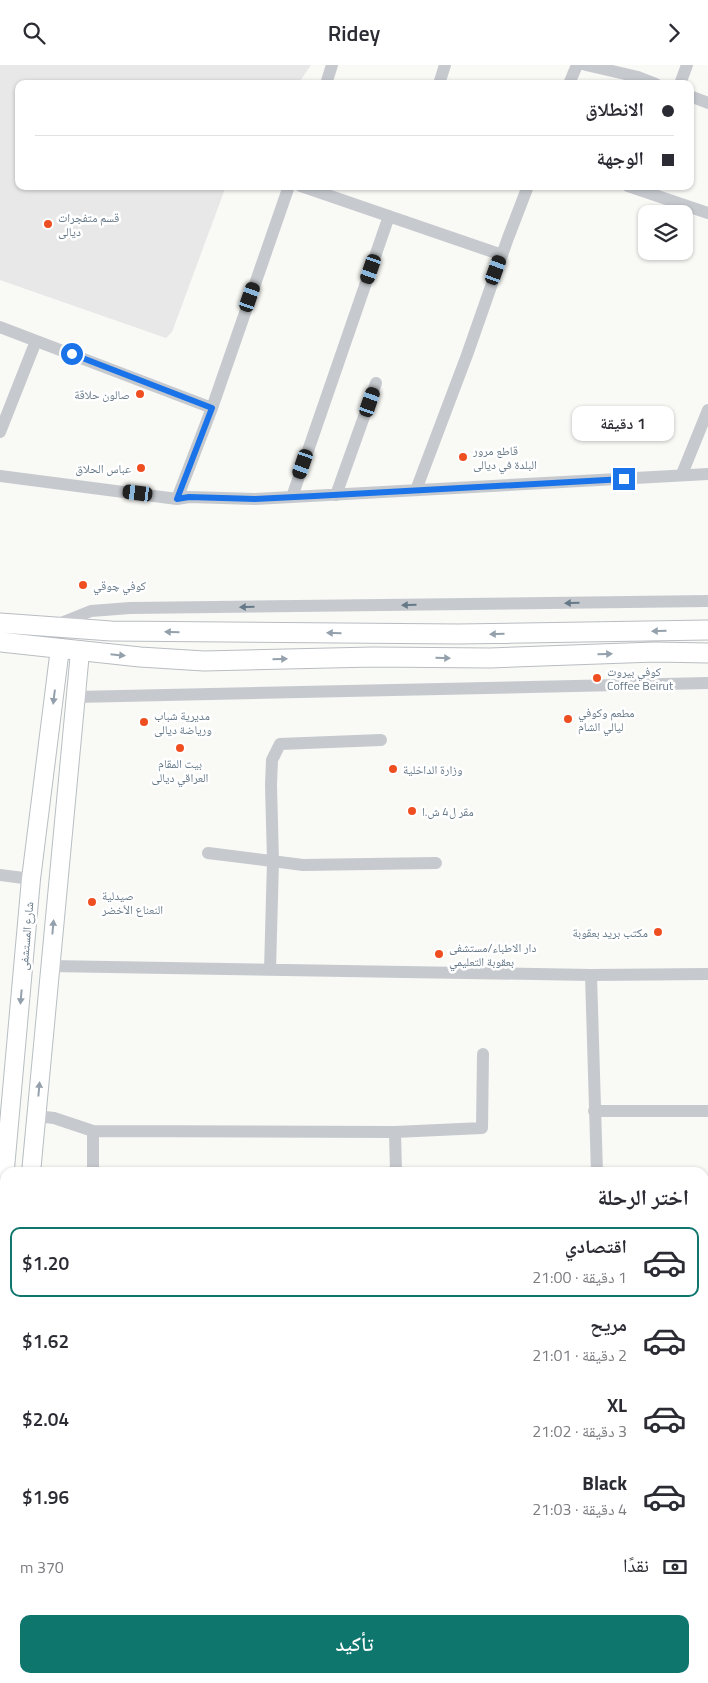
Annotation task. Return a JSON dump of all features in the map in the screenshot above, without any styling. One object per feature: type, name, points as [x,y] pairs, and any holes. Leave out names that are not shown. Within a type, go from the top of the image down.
[{"type":"main road","points":[[0,623],[111,631],[458,635],[708,630]]},
{"type":"main road","points":[[0,642],[80,652],[204,661],[373,657],[490,659],[655,652],[708,653]]},
{"type":"street","points":[[327,80],[332,65]]},
{"type":"street","points":[[439,80],[445,65]]},
{"type":"street","points":[[571,80],[577,65]]},
{"type":"street","points":[[586,65],[646,80]]},
{"type":"street","points":[[681,80],[686,65]]},
{"type":"street","points":[[694,98],[708,103]]},
{"type":"street","points":[[177,499],[212,408],[287,190]]},
{"type":"street","points":[[313,190],[502,255]]},
{"type":"street","points":[[416,490],[526,190]]},
{"type":"street","points":[[640,190],[708,213]]},
{"type":"street","points":[[292,497],[389,216]]},
{"type":"street","points":[[0,327],[212,408]]},
{"type":"street","points":[[0,432],[36,341]]},
{"type":"street","points":[[336,495],[376,383]]},
{"type":"street","points":[[682,474],[708,410]]},
{"type":"street","points":[[0,476],[177,499],[189,497],[255,499],[708,473]]},
{"type":"street","points":[[49,627],[91,611],[130,608],[708,601]]},
{"type":"street","name":"شارع المستشفى","points":[[3,1156],[8,1133],[31,879],[60,649]]},
{"type":"street","points":[[31,1167],[80,652]]},
{"type":"street","points":[[76,697],[708,683]]},
{"type":"street","points":[[270,970],[273,861],[272,760],[280,744],[381,740]]},
{"type":"street","points":[[47,750],[49,746],[58,741],[66,745],[70,753]]},
{"type":"street","points":[[208,853],[303,865],[436,863]]},
{"type":"street","points":[[0,875],[31,879]]},
{"type":"street","points":[[50,966],[591,975],[708,974]]},
{"type":"street","points":[[591,975],[597,1167]]},
{"type":"street","points":[[36,1116],[54,1118],[93,1131],[395,1132],[482,1128],[483,1054]]},
{"type":"street","points":[[594,1111],[708,1111]]},
{"type":"street","points":[[93,1131],[93,1167]]},
{"type":"street","points":[[395,1132],[396,1167]]},
{"type":"street","points":[[8,1133],[34,1136]]},
{"type":"shaded area","points":[[0,65],[311,65],[301,80],[15,80],[15,190],[225,190],[172,332],[166,338],[0,280]]},
{"type":"place","name":"قسم متفجرات ديالى","points":[[48,224]]},
{"type":"place","name":"صالون حلاقة","points":[[140,394]]},
{"type":"place","name":"قاطع مرور البلدة في ديالى","points":[[463,457]]},
{"type":"place","name":"عباس الحلاق","points":[[141,468]]},
{"type":"place","name":"كوفي چوقي","points":[[83,585]]},
{"type":"place","name":"كوفي بيروت Coffee Beirut","points":[[597,678]]},
{"type":"place","name":"مطعم وكوفي ليالي الشام","points":[[568,719]]},
{"type":"place","name":"مديرية شباب ورياضة ديالى","points":[[144,722]]},
{"type":"place","name":"بيت المقام العراقي ديالى","points":[[180,748]]},
{"type":"place","name":"وزارة الداخلية","points":[[393,769]]},
{"type":"place","name":"مقر ل4 ش.ا","points":[[412,811]]},
{"type":"place","name":"صيدلية النعناع الأخضر","points":[[92,902]]},
{"type":"place","name":"مكتب بريد بعقوبة","points":[[658,932]]},
{"type":"place","name":"دار الاطباء/مستشفى بعقوبة التعليمي","points":[[439,954]]},
{"type":"route","points":[[72,354],[212,408],[177,499],[189,497],[255,499],[624,479]]}]
